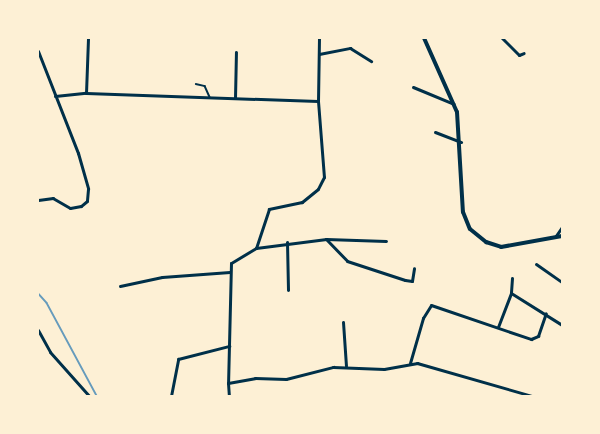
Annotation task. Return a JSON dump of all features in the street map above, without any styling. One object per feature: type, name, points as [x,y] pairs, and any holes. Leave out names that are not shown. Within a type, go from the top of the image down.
[{"type":"street","points":[[86,93],[88,38]]},
{"type":"street","points":[[256,248],[269,209],[302,202],[318,189],[324,177],[318,101],[319,38]]},
{"type":"street","points":[[424,38],[454,104],[461,142],[463,212],[470,229],[486,242],[501,247],[562,236]]},
{"type":"street","points":[[502,38],[519,55],[524,53]]},
{"type":"street","points":[[319,54],[350,48],[371,61]]},
{"type":"street","points":[[38,52],[78,153],[88,189],[87,201],[70,208],[52,198],[38,200]]},
{"type":"street","points":[[235,98],[236,52]]},
{"type":"street","points":[[38,67],[43,65]]},
{"type":"street","points":[[413,87],[454,104]]},
{"type":"street","points":[[55,96],[86,93],[318,101]]},
{"type":"street","points":[[435,132],[461,142]]},
{"type":"street","points":[[555,238],[562,227]]},
{"type":"street","points":[[326,239],[347,261],[412,281],[414,268]]},
{"type":"street","points":[[229,396],[230,272],[234,259],[256,248],[287,242],[326,239],[386,241]]},
{"type":"street","points":[[287,242],[288,290]]},
{"type":"street","points":[[536,264],[562,282]]},
{"type":"street","points":[[120,286],[162,277],[230,272]]},
{"type":"street","points":[[498,327],[511,293],[512,278]]},
{"type":"street","points":[[511,293],[546,313],[562,326]]},
{"type":"street","points":[[410,363],[428,307],[435,306],[536,338],[546,313]]},
{"type":"street","points":[[343,322],[346,366]]},
{"type":"street","points":[[38,330],[50,352],[89,396]]},
{"type":"street","points":[[171,396],[178,359],[229,346]]},
{"type":"street","points":[[228,383],[255,378],[286,379],[346,366],[384,369],[410,363],[532,396]]},
{"type":"lane","points":[[196,84],[205,86],[210,97]]},
{"type":"waterway","points":[[38,293],[47,303],[97,396]]}]
